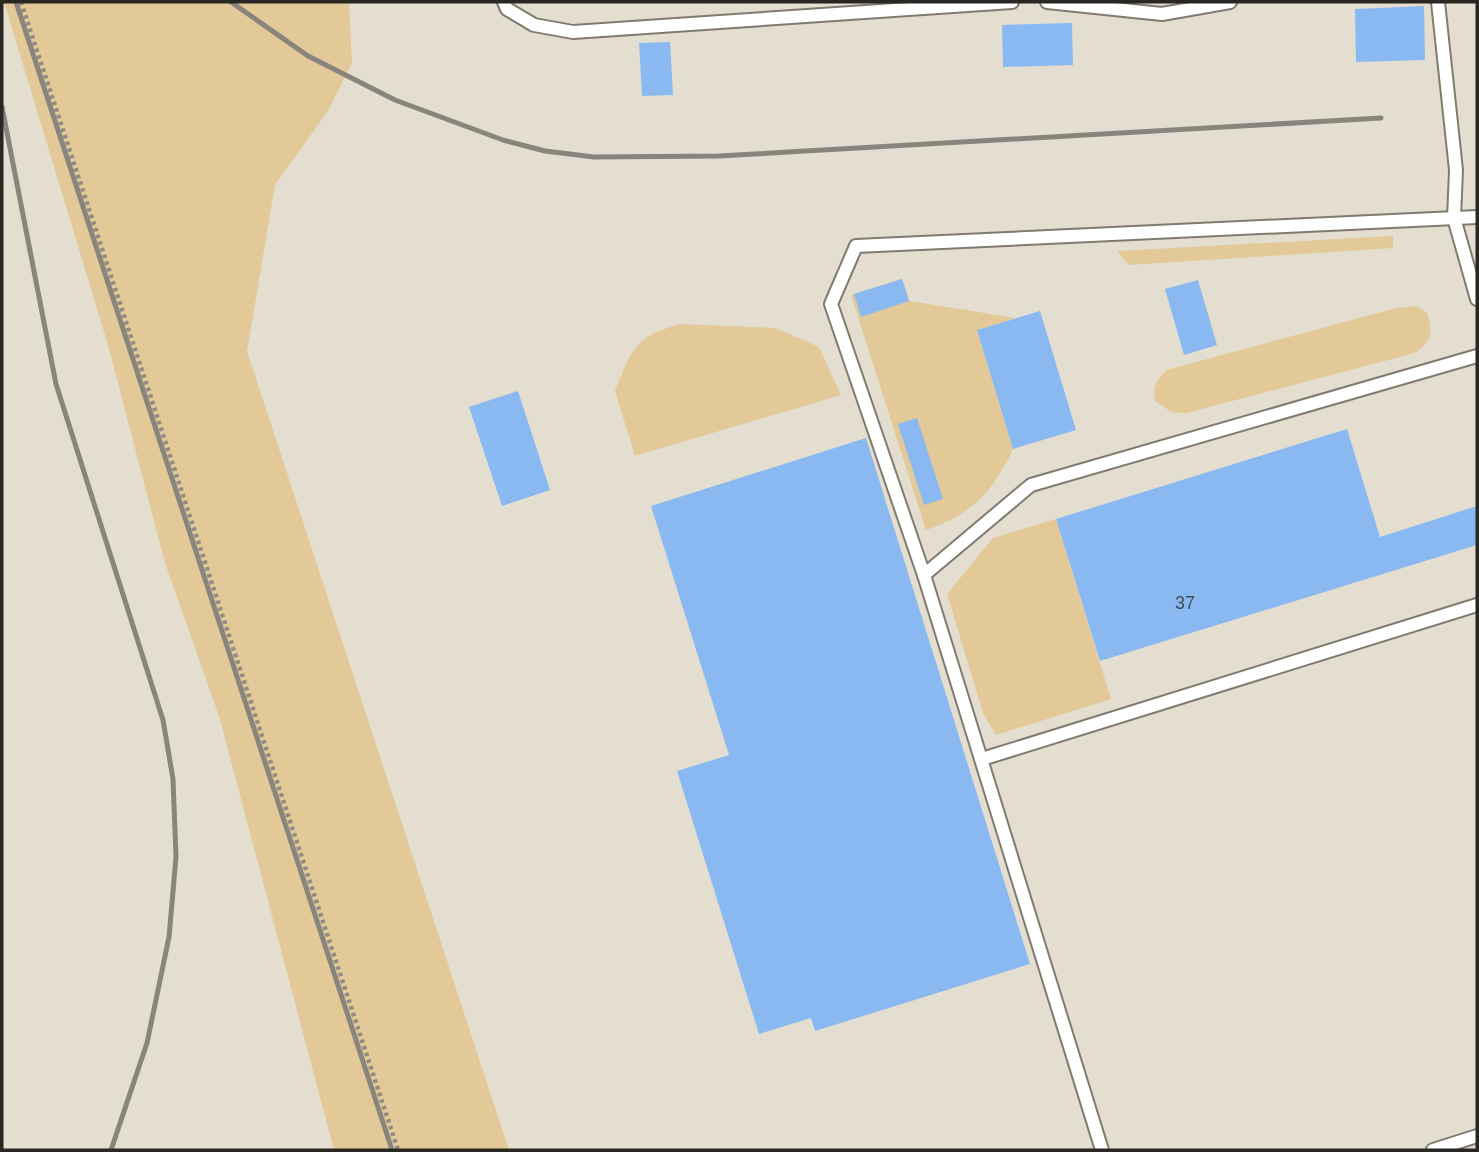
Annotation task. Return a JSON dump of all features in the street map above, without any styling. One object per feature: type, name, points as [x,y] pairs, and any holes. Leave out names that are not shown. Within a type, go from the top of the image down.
[{"type":"lane","points":[[504,2],[507,9],[534,25],[573,32],[1013,2]]},
{"type":"lane","points":[[1047,2],[1162,14],[1230,2]]},
{"type":"lane","points":[[1437,2],[1456,170],[1454,218],[1477,299]]},
{"type":"lane","points":[[1102,1150],[924,575],[831,304],[856,246],[1477,217]]},
{"type":"lane","points":[[924,575],[1031,485],[1477,356]]},
{"type":"lane","points":[[982,759],[1477,605]]},
{"type":"lane","points":[[1433,1150],[1477,1136]]},
{"type":"path","points":[[21,2],[398,1150]]},
{"type":"shaded area","points":[[4,2],[349,2],[352,63],[328,111],[275,185],[247,351],[509,1150],[334,1150],[219,716],[165,563],[108,345]]},
{"type":"shaded area","points":[[1393,236],[1393,248],[1129,265],[1117,251]]},
{"type":"shaded area","points":[[902,279],[910,301],[1016,318],[977,330],[1013,449],[989,490],[979,500],[956,517],[926,530],[851,295]]},
{"type":"shaded area","points":[[1416,306],[1427,313],[1430,332],[1423,347],[1411,354],[1187,413],[1173,413],[1155,401],[1156,384],[1167,370],[1396,308]]},
{"type":"shaded area","points":[[680,324],[776,328],[819,347],[841,395],[635,456],[615,391],[637,347],[653,334]]},
{"type":"shaded area","points":[[1056,519],[1111,699],[996,735],[983,713],[947,594],[993,538]]},
{"type":"building","points":[[1424,6],[1425,60],[1356,62],[1355,9]]},
{"type":"building","points":[[1072,23],[1073,65],[1003,67],[1002,25]]},
{"type":"building","points":[[670,42],[673,95],[642,96],[639,43]]},
{"type":"building","points":[[902,279],[909,301],[861,317],[854,294]]},
{"type":"building","points":[[1198,280],[1217,345],[1184,355],[1165,289]]},
{"type":"building","points":[[1040,311],[1076,430],[1013,449],[977,330]]},
{"type":"building","points":[[518,391],[550,490],[502,506],[469,407]]},
{"type":"building","points":[[917,418],[943,499],[924,505],[898,424]]},
{"type":"building","points":[[1347,429],[1380,537],[1477,506],[1477,545],[1100,661],[1056,519]]},
{"type":"building","points":[[866,438],[1030,964],[815,1031],[811,1018],[759,1034],[677,771],[729,755],[651,506]]},
{"type":"railway","points":[[16,2],[392,1150]]},
{"type":"railway","points":[[231,2],[308,56],[395,100],[503,140],[545,151],[594,157],[719,156],[1381,118]]},
{"type":"railway","points":[[2,107],[56,384],[163,720],[173,779],[176,857],[169,937],[147,1043],[111,1150]]}]
